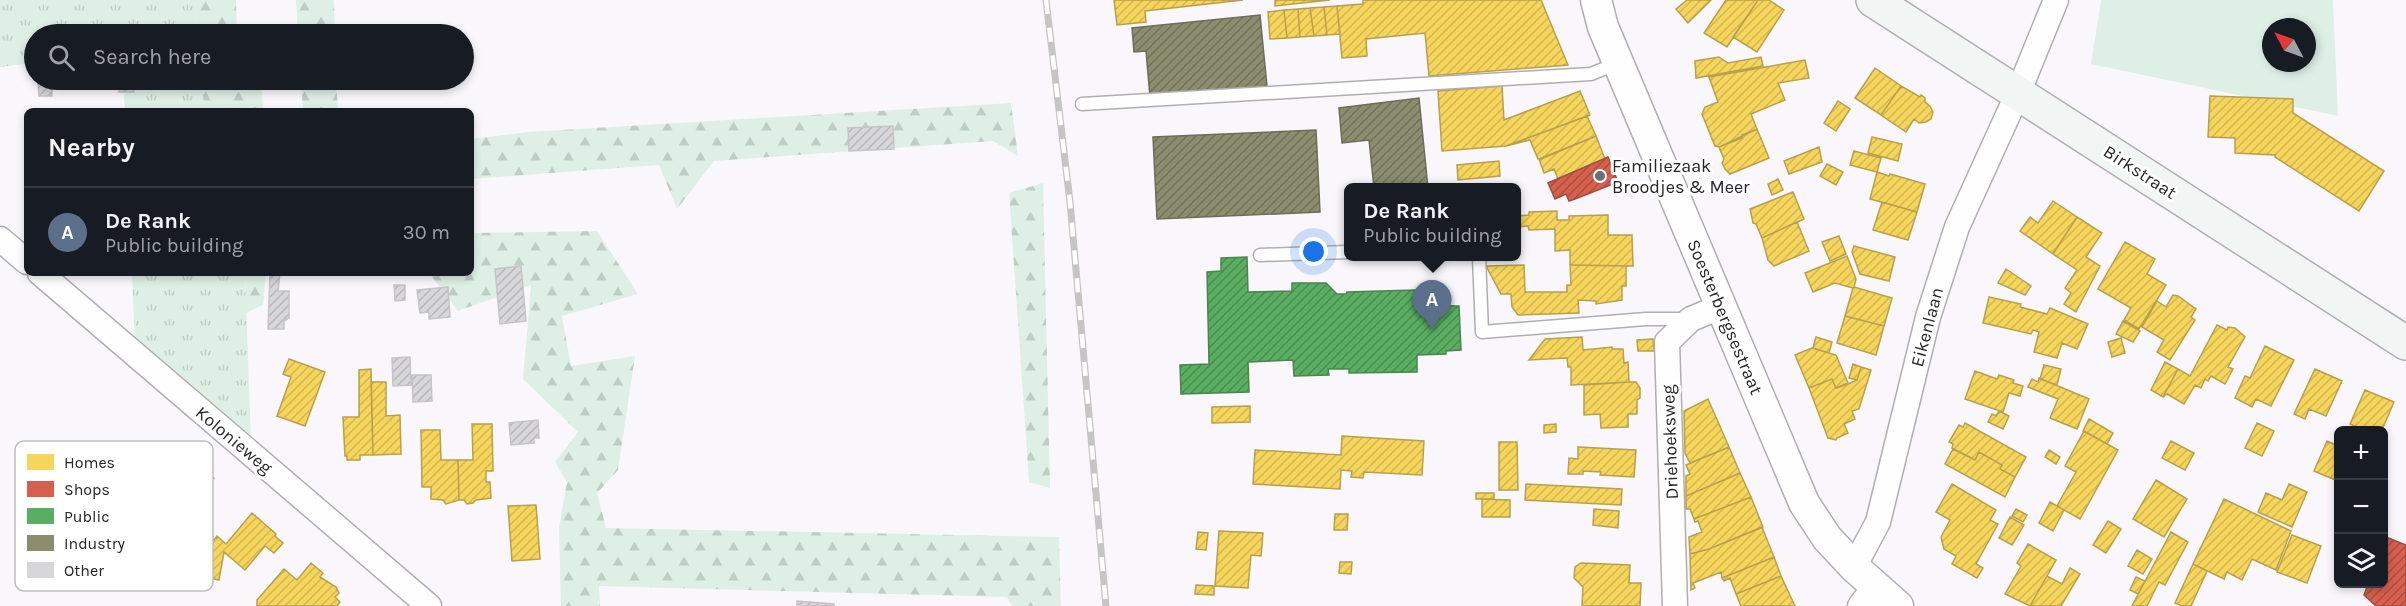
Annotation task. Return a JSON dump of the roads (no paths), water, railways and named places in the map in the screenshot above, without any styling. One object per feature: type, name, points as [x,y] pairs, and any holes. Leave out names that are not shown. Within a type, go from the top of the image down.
[{"type":"main road","name":"Birkstraat","points":[[1874,0],[2406,343]]},
{"type":"street","name":"Soesterbergsestraat","points":[[1596,0],[1603,27],[1804,503],[1863,586],[1898,606]]},
{"type":"street","name":"Eikenlaan","points":[[1863,586],[1928,317],[1957,227],[2018,93],[2056,0]]},
{"type":"street","points":[[0,239],[24,259]]},
{"type":"street","name":"Kolonieweg","points":[[43,276],[429,606]]},
{"type":"street","name":"Driehoeksweg","points":[[1675,606],[1667,342],[1692,319],[1720,307]]},
{"type":"lane","points":[[1082,104],[1591,74],[1618,63]]},
{"type":"lane","points":[[1260,255],[1344,252]]},
{"type":"lane","name":"Soesterbergsestraat","points":[[1479,261],[1482,332],[1646,319],[1692,319]]},
{"type":"railway","points":[[1046,0],[1070,202],[1106,606]]},
{"type":"place","name":"Familiezaak Broodjes & Meer","points":[[1600,176]]},
{"type":"place","name":"De Rank","points":[[1432,330]]}]
